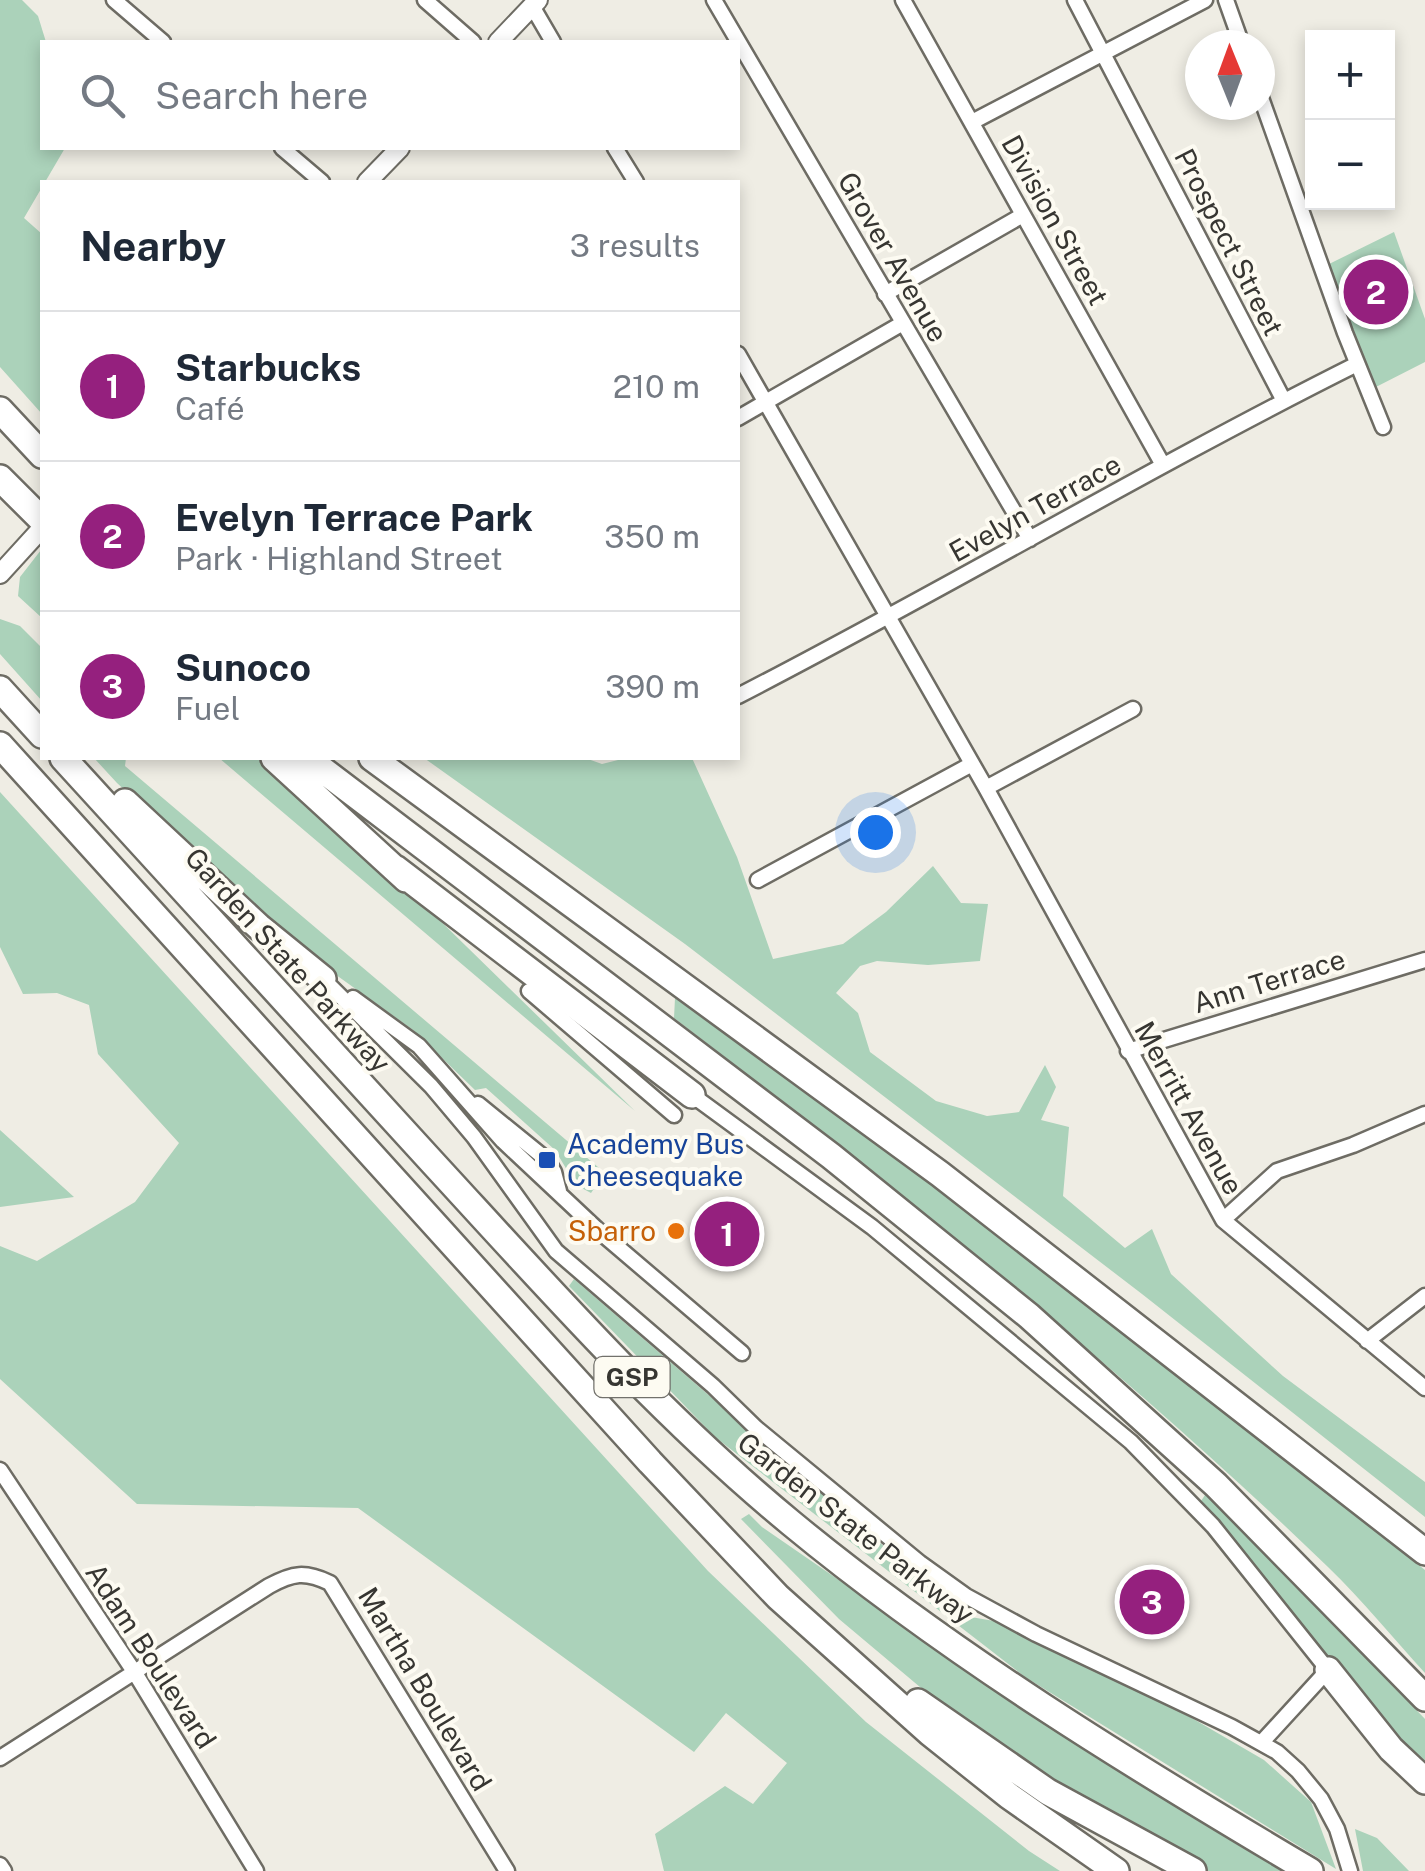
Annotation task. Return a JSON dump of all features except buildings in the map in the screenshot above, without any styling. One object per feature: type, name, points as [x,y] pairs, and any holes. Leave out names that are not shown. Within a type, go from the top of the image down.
[{"type":"highway","points":[[0,410],[40,452]]},
{"type":"highway","points":[[0,478],[40,518]]},
{"type":"highway","points":[[0,688],[40,732]]},
{"type":"highway","name":"GSP","points":[[0,746],[650,1462],[766,1584],[853,1666],[1009,1796],[1116,1871]]},
{"type":"highway","name":"Garden State Parkway","points":[[65,760],[559,1301],[715,1457],[830,1554],[981,1662],[1077,1728],[1310,1871]]},
{"type":"highway","points":[[74,760],[259,927],[323,979]]},
{"type":"highway","points":[[276,760],[530,991]]},
{"type":"highway","points":[[310,760],[816,1144],[1030,1316],[1216,1485],[1425,1698]]},
{"type":"highway","points":[[375,760],[915,1156],[1425,1552]]},
{"type":"highway","points":[[396,868],[692,1095]]},
{"type":"highway","points":[[650,1462],[716,1511],[818,1614],[936,1716],[1048,1792],[1192,1871]]},
{"type":"highway","points":[[1328,1670],[1390,1749],[1425,1781]]},
{"type":"street","points":[[114,0],[161,40]]},
{"type":"street","points":[[425,0],[471,40]]},
{"type":"street","name":"Grover Avenue","points":[[714,0],[737,40]]},
{"type":"street","name":"Division Street","points":[[903,0],[1162,465]]},
{"type":"street","name":"Prospect Street","points":[[1075,0],[1284,401]]},
{"type":"street","points":[[972,122],[1205,0]]},
{"type":"street","points":[[1226,0],[1237,30]]},
{"type":"street","points":[[500,40],[535,3],[552,40]]},
{"type":"street","name":"Grover Avenue","points":[[740,45],[1030,539]]},
{"type":"street","points":[[1269,120],[1383,427]]},
{"type":"street","points":[[284,150],[320,180]]},
{"type":"street","points":[[369,180],[398,150]]},
{"type":"street","points":[[616,150],[635,180]]},
{"type":"street","points":[[885,294],[1023,215]]},
{"type":"street","points":[[740,417],[903,323]]},
{"type":"street","points":[[740,358],[972,764],[758,880]]},
{"type":"street","name":"Evelyn Terrace","points":[[740,695],[890,618],[1162,465],[1357,364]]},
{"type":"street","points":[[0,574],[40,530]]},
{"type":"street","points":[[986,788],[1133,709]]},
{"type":"street","name":"Merritt Avenue","points":[[972,764],[1223,1220],[1425,1388]]},
{"type":"street","name":"Ann Terrace","points":[[1128,1051],[1425,960]]},
{"type":"street","points":[[323,979],[404,1034],[461,1092],[548,1160],[560,1193],[742,1353]]},
{"type":"street","points":[[323,979],[431,1086],[474,1137],[556,1251],[756,1428],[920,1564],[966,1596],[1036,1634],[1262,1742],[1298,1770],[1321,1799],[1338,1828],[1350,1871]]},
{"type":"street","points":[[530,991],[674,1115]]},
{"type":"street","points":[[692,1095],[887,1239],[1124,1434],[1212,1526],[1328,1670],[1262,1742]]},
{"type":"street","points":[[1223,1220],[1277,1171],[1353,1145],[1425,1114]]},
{"type":"street","points":[[1367,1342],[1425,1296]]},
{"type":"street","name":"Adam Boulevard","points":[[0,1470],[135,1673],[256,1871]]},
{"type":"street","name":"Martha Boulevard","points":[[135,1673],[293,1574],[310,1573],[330,1583],[507,1871]]},
{"type":"street","points":[[0,1758],[135,1673]]},
{"type":"green space","points":[[0,0],[22,0],[38,16],[45,40],[40,40],[40,150],[64,150],[46,180],[40,180],[40,191],[24,218],[40,232],[40,412],[0,367]]},
{"type":"green space","points":[[1394,232],[1425,319],[1425,362],[1372,389],[1327,265]]},
{"type":"green space","points":[[40,551],[40,616],[18,596],[20,577]]},
{"type":"green space","points":[[0,619],[20,626],[40,646],[40,699],[0,654]]},
{"type":"green space","points":[[96,760],[126,760],[125,766],[605,1173],[591,1193],[576,1185],[555,1150],[486,1088],[475,1090],[413,1030],[332,972],[243,900]]},
{"type":"green space","points":[[221,760],[269,760],[335,818],[635,1111]]},
{"type":"green space","points":[[427,760],[591,760],[602,764],[618,760],[693,760],[737,857],[773,959],[843,944],[886,912],[933,866],[961,903],[988,904],[980,961],[928,965],[877,961],[860,966],[836,993],[858,1013],[870,1052],[936,1101],[987,1116],[1019,1112],[1045,1065],[1056,1087],[1041,1120],[1069,1127],[1063,1196],[1125,1248],[1152,1229],[1171,1274],[1283,1376],[1425,1482],[1425,1517],[1142,1294],[685,944]]},
{"type":"green space","points":[[0,792],[708,1571],[866,1722],[1029,1851],[1060,1871],[664,1871],[655,1834],[725,1786],[753,1804],[787,1763],[726,1713],[694,1752],[358,1508],[137,1504],[0,1379],[0,1246],[37,1261],[135,1202],[179,1143],[98,1054],[89,1005],[57,993],[23,994],[0,947]]},
{"type":"green space","points":[[675,998],[969,1210],[1425,1570],[1425,1673],[1328,1567],[1170,1421],[926,1216],[674,1018]]},
{"type":"green space","points":[[0,1130],[74,1197],[0,1207]]},
{"type":"green space","points":[[574,1279],[965,1616],[994,1621],[1190,1717],[1264,1760],[1311,1802],[1336,1869],[1025,1677],[715,1437],[569,1286]]},
{"type":"green space","points":[[1207,1492],[1425,1719],[1425,1770],[1399,1746],[1201,1501]]},
{"type":"green space","points":[[749,1514],[762,1527],[1052,1727],[1287,1871],[1206,1871],[1054,1790],[964,1724],[839,1619],[741,1519]]},
{"type":"green space","points":[[1355,1829],[1377,1838],[1409,1871],[1363,1871]]},
{"type":"place","name":"Evelyn Terrace Park","points":[[1376,292]]},
{"type":"place","name":"Academy Bus Cheesequake","points":[[547,1160]]},
{"type":"place","name":"Sbarro","points":[[676,1231]]},
{"type":"place","name":"Starbucks","points":[[727,1234]]},
{"type":"place","name":"Sunoco","points":[[1152,1602]]}]
